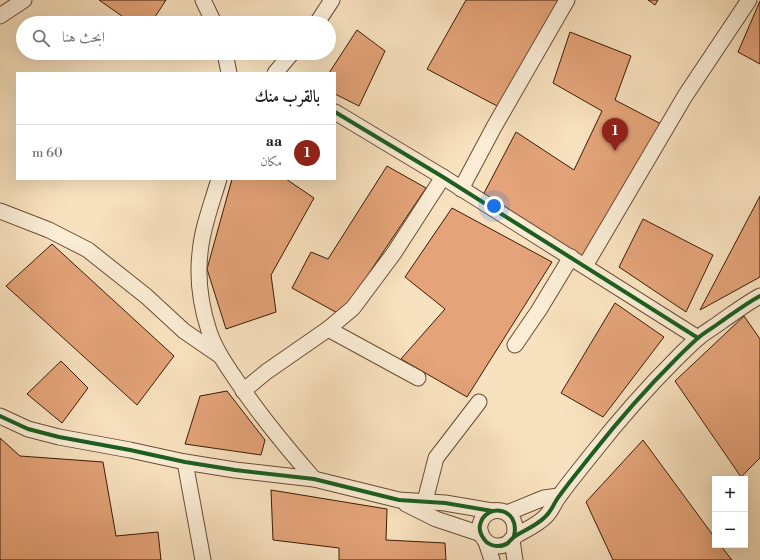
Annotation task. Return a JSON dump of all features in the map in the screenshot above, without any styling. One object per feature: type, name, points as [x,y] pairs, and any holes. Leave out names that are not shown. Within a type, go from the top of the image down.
[{"type":"street","points":[[0,16],[24,0]]},
{"type":"street","points":[[203,0],[211,16]]},
{"type":"street","points":[[322,16],[332,0]]},
{"type":"street","points":[[461,189],[500,117],[568,0]]},
{"type":"street","points":[[585,266],[685,96],[749,0]]},
{"type":"street","points":[[226,60],[229,72]]},
{"type":"street","points":[[276,72],[286,60]]},
{"type":"street","points":[[336,113],[443,177],[698,338]]},
{"type":"street","points":[[243,391],[266,372],[328,329],[353,308],[394,254],[443,177]]},
{"type":"street","points":[[219,180],[205,226],[200,252],[199,279],[204,312],[209,331],[220,355],[243,391],[314,479]]},
{"type":"street","points":[[0,211],[49,230],[88,250],[146,296],[184,332],[220,355]]},
{"type":"street","points":[[515,345],[539,310],[571,257]]},
{"type":"street","points":[[399,500],[436,519],[483,538],[492,546],[506,544],[546,517],[552,510],[559,496],[616,423],[698,338],[760,296]]},
{"type":"street","points":[[328,329],[418,378]]},
{"type":"street","points":[[428,502],[426,497],[436,458],[479,402]]},
{"type":"street","points":[[0,416],[28,429],[59,437],[185,462],[235,470],[314,479],[399,500],[445,503],[492,511],[497,510],[507,513],[512,517],[515,523],[513,538],[515,560]]},
{"type":"street","points":[[185,462],[203,560]]},
{"type":"street","points":[[507,513],[544,498],[559,496]]},
{"type":"street","points":[[492,511],[484,517],[480,525],[483,538],[492,560]]},
{"type":"building","points":[[99,0],[166,0],[156,16],[122,16]]},
{"type":"building","points":[[466,0],[559,0],[499,107],[427,69]]},
{"type":"building","points":[[648,0],[658,0],[655,5]]},
{"type":"building","points":[[760,1],[760,64],[738,52]]},
{"type":"building","points":[[357,30],[385,51],[359,106],[336,94],[336,72],[330,72]]},
{"type":"building","points":[[570,32],[631,56],[615,100],[663,125],[584,257],[482,197],[516,132],[574,170],[602,111],[553,83]]},
{"type":"building","points":[[387,166],[426,188],[341,315],[292,288],[311,252],[328,259]]},
{"type":"building","points":[[232,180],[287,180],[314,198],[271,275],[276,312],[226,329],[207,269]]},
{"type":"building","points":[[760,196],[760,277],[700,310]]},
{"type":"building","points":[[452,208],[552,262],[467,397],[401,359],[445,309],[405,277]]},
{"type":"building","points":[[643,219],[713,255],[686,312],[619,267]]},
{"type":"building","points":[[52,244],[174,356],[137,405],[6,286]]},
{"type":"building","points":[[615,303],[664,337],[603,417],[561,393]]},
{"type":"building","points":[[744,316],[760,339],[760,458],[742,476],[740,476],[675,381]]},
{"type":"building","points":[[61,361],[88,388],[62,423],[27,394]]},
{"type":"building","points":[[227,391],[265,440],[261,455],[185,444],[200,396]]},
{"type":"building","points":[[0,438],[20,456],[103,462],[116,536],[158,532],[161,560],[0,560]]},
{"type":"building","points":[[643,440],[712,534],[712,548],[722,548],[732,560],[613,560],[586,502]]},
{"type":"building","points":[[271,490],[387,509],[386,540],[445,543],[446,560],[339,560],[339,548],[273,540]]},
{"type":"cycle path","points":[[336,113],[443,177],[698,338]]},
{"type":"cycle path","points":[[514,536],[515,526],[508,514],[502,511],[495,511],[488,513],[483,518],[480,525],[482,536],[486,542],[495,546],[505,545],[516,536],[542,520],[612,429],[665,370],[701,336],[760,296]]},
{"type":"cycle path","points":[[0,416],[28,429],[59,437],[185,462],[235,470],[314,479],[399,500],[445,503],[492,511]]},
{"type":"place","name":"aa","points":[[615,151]]}]
